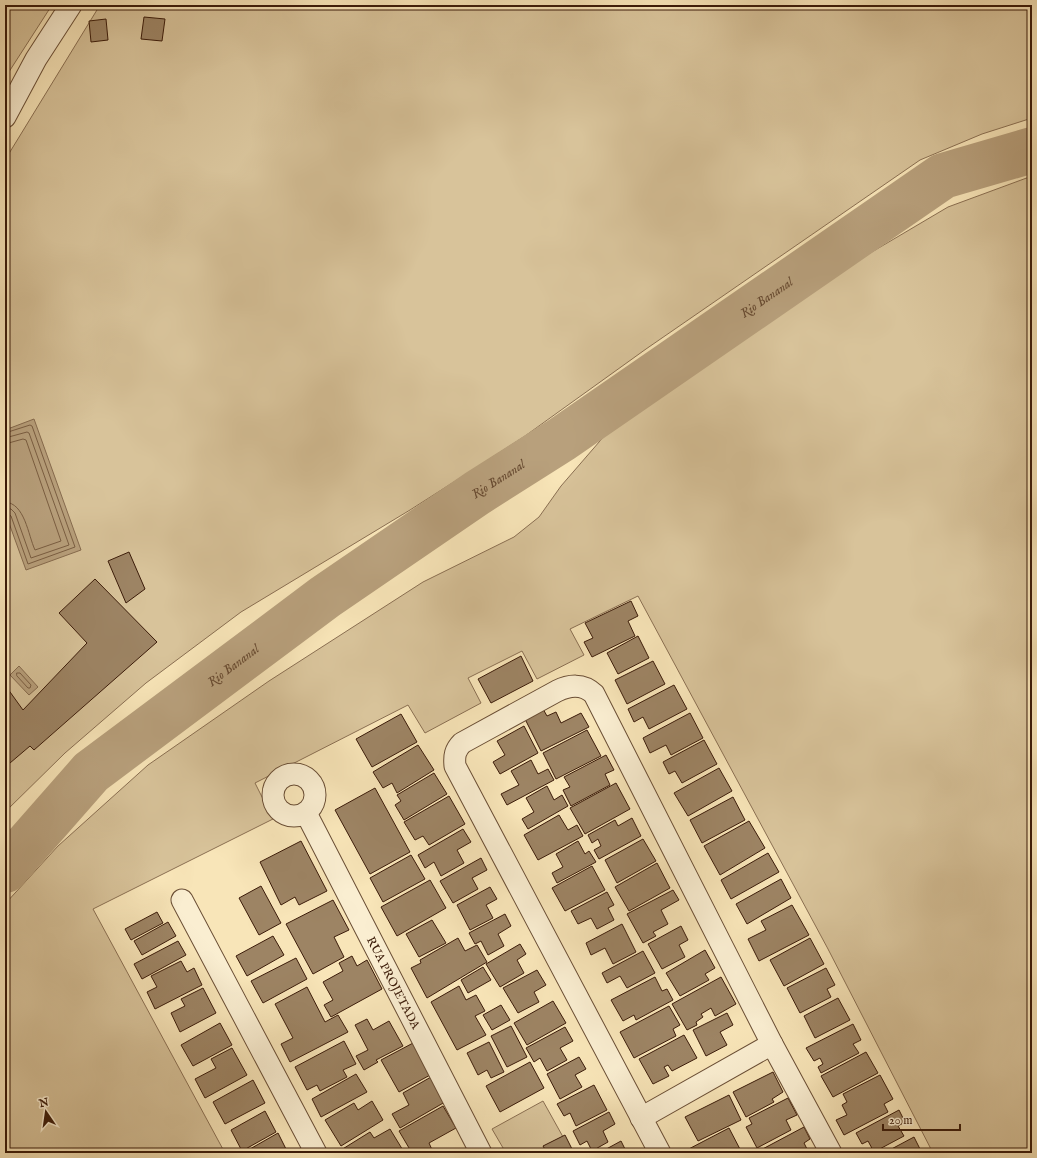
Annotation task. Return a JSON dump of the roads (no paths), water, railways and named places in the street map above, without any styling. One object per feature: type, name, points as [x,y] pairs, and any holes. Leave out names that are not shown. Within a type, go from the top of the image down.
[{"type":"street","points":[[5,117],[36,59],[71,5]]},
{"type":"street","points":[[660,1153],[455,766],[454,754],[457,747],[462,743],[564,688],[576,686],[586,688],[594,694],[772,1044],[832,1153]]},
{"type":"street","name":"RUA PROJETADA","points":[[306,813],[481,1153]]},
{"type":"street","points":[[182,900],[316,1153]]},
{"type":"street","points":[[641,1118],[772,1044]]},
{"type":"water","points":[[34,419],[81,550],[26,570],[5,512],[5,430]]},
{"type":"water","points":[[19,666],[38,687],[29,695],[10,675]]},
{"type":"waterway","name":"Rio Bananal","points":[[5,870],[91,772],[325,597],[477,493],[562,439],[943,176],[1032,150]]}]
